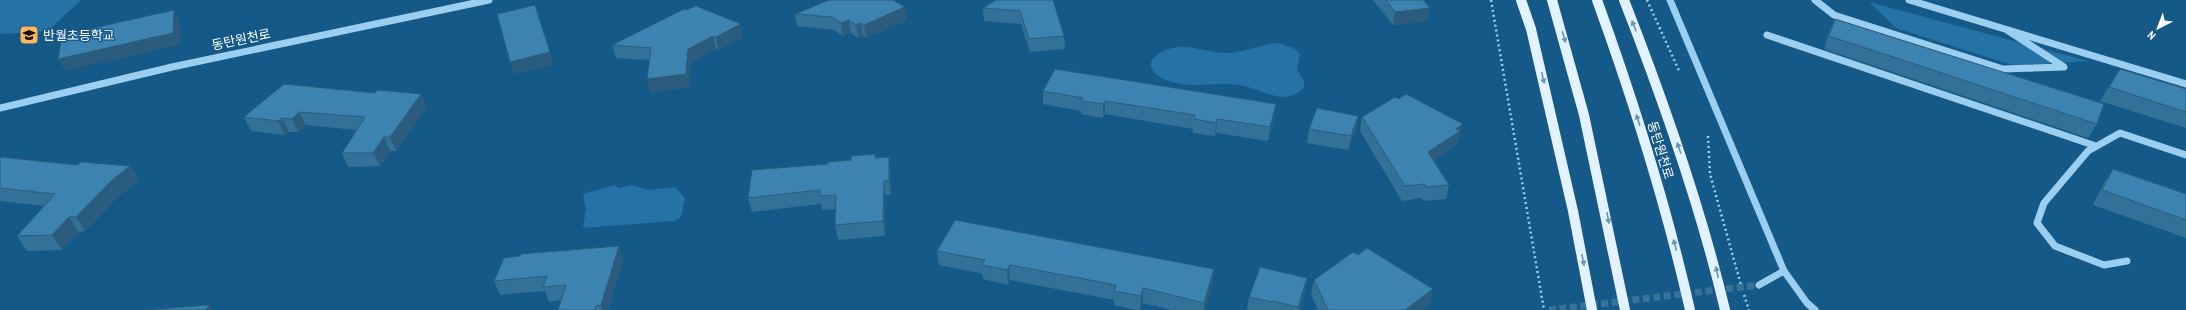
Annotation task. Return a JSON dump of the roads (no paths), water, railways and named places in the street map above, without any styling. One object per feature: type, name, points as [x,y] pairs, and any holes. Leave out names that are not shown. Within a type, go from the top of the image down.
[{"type":"main road","points":[[1521,0],[1531,29],[1573,211],[1592,310]]},
{"type":"main road","points":[[1552,0],[1565,39],[1596,161],[1625,310]]},
{"type":"main road","name":"동탄원천로","points":[[1597,0],[1613,43],[1653,167],[1676,247],[1690,310]]},
{"type":"main road","points":[[1624,0],[1655,77],[1694,189],[1715,264],[1725,310]]},
{"type":"street","name":"동탄원천로","points":[[0,108],[172,67],[489,0]]},
{"type":"street","points":[[1670,0],[1784,271],[1807,303],[1815,310]]},
{"type":"street","points":[[1816,0],[1834,15],[2003,69],[2064,67],[2007,30]]},
{"type":"street","points":[[1909,0],[2186,84]]},
{"type":"street","points":[[1767,35],[2096,146]]},
{"type":"street","points":[[2127,260],[2104,265],[2055,246],[2037,223],[2044,204],[2088,151],[2120,133],[2186,155]]},
{"type":"street","points":[[1758,285],[1784,271]]},
{"type":"tunnel","points":[[1549,310],[1759,285]]},
{"type":"place","name":"반월초등학교","points":[[29,35]]}]
